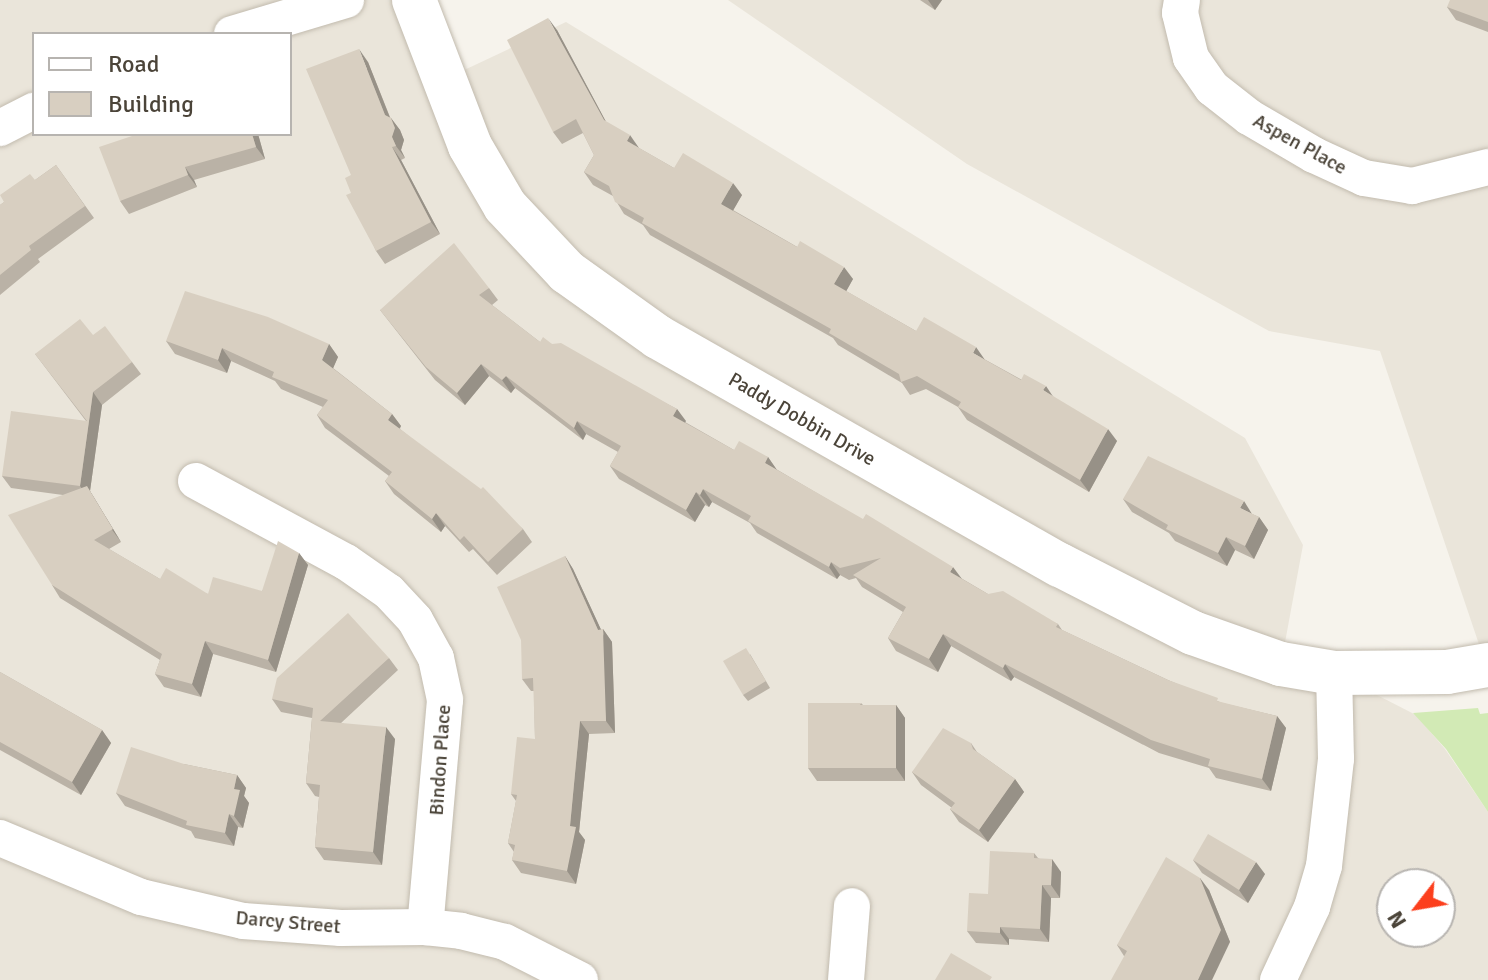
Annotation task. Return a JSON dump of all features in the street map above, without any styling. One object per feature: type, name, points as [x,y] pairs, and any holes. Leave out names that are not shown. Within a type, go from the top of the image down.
[{"type":"street","points":[[239,32],[346,0]]},
{"type":"street","name":"Paddy Dobbin Drive","points":[[414,0],[470,146],[505,206],[567,272],[658,337],[1143,610],[1281,664],[1334,673],[1447,672],[1488,665]]},
{"type":"street","name":"Aspen Place","points":[[1182,0],[1180,13],[1191,58],[1212,88],[1249,117],[1314,155],[1364,178],[1412,186],[1488,167]]},
{"type":"street","points":[[0,128],[32,112]]},
{"type":"street","name":"Bindon Place","points":[[196,481],[346,562],[389,592],[415,620],[436,658],[445,700],[425,927]]},
{"type":"street","points":[[1278,980],[1308,918],[1324,866],[1336,759],[1334,673]]},
{"type":"street","name":"Darcy Street","points":[[0,838],[141,897],[243,921],[341,928],[425,927],[505,942],[580,980]]},
{"type":"street","points":[[846,980],[852,906]]},
{"type":"shaded area","points":[[0,0],[414,0],[443,80],[566,22],[1245,438],[1303,545],[1281,664],[1334,673],[1416,715],[1445,749],[1488,812],[1488,980],[0,980]]},
{"type":"shaded area","points":[[728,0],[1488,0],[1488,671],[1380,351],[1269,331],[967,164]]},
{"type":"green space","points":[[1478,708],[1480,714],[1488,713],[1488,812],[1446,749],[1413,713]]},
{"type":"building","points":[[1450,0],[1488,0],[1488,22],[1447,7]]},
{"type":"building","points":[[548,18],[604,120],[630,135],[627,141],[674,168],[683,153],[733,183],[721,204],[797,247],[800,241],[844,267],[834,284],[916,331],[924,317],[976,347],[973,353],[1021,380],[1024,374],[1046,386],[1043,390],[1108,429],[1080,480],[958,407],[961,402],[917,376],[901,382],[899,374],[829,333],[831,329],[642,223],[644,218],[615,202],[609,186],[584,172],[594,155],[576,119],[553,132],[507,40]]},
{"type":"building","points":[[359,49],[385,115],[391,118],[395,128],[392,137],[396,146],[392,147],[431,222],[376,251],[346,195],[351,193],[345,178],[351,175],[306,69]]},
{"type":"building","points":[[132,136],[253,136],[256,147],[185,167],[188,175],[120,201],[99,147]]},
{"type":"building","points":[[56,165],[85,206],[29,246],[31,250],[0,275],[0,205],[4,202],[0,195],[30,174],[35,180]]},
{"type":"building","points":[[454,243],[489,288],[479,295],[540,342],[543,337],[552,344],[561,343],[677,409],[673,416],[734,450],[739,441],[768,457],[765,463],[863,519],[866,514],[953,567],[950,572],[988,594],[1003,591],[1058,624],[1056,627],[1168,680],[1218,698],[1217,701],[1277,716],[1262,779],[1208,766],[1210,759],[1151,740],[1005,664],[1003,668],[943,634],[929,659],[888,638],[906,607],[853,575],[881,558],[840,568],[831,562],[829,567],[748,521],[751,516],[703,489],[700,495],[696,492],[686,510],[610,466],[621,446],[577,421],[574,428],[506,376],[502,380],[481,364],[457,393],[426,367],[380,310]]},
{"type":"building","points":[[185,291],[268,317],[329,344],[322,360],[392,414],[388,420],[481,489],[483,487],[523,529],[488,562],[464,536],[460,540],[436,513],[432,519],[385,481],[392,472],[317,415],[328,400],[272,377],[274,372],[222,348],[218,360],[166,341]]},
{"type":"building","points":[[80,319],[93,335],[105,326],[132,362],[93,392],[80,486],[2,476],[11,411],[87,421],[35,354]]},
{"type":"building","points":[[1148,456],[1244,501],[1240,508],[1259,517],[1245,546],[1226,537],[1218,553],[1166,529],[1168,525],[1123,499]]},
{"type":"building","points":[[87,486],[113,529],[94,540],[160,579],[166,568],[208,594],[213,577],[262,591],[278,541],[299,553],[268,660],[205,641],[192,684],[155,674],[162,654],[52,585],[8,515]]},
{"type":"building","points":[[565,556],[598,630],[603,629],[606,721],[580,721],[570,826],[576,827],[567,871],[512,860],[515,845],[508,843],[517,795],[511,794],[517,737],[535,739],[533,678],[522,679],[521,640],[497,587]]},
{"type":"building","points":[[348,613],[389,658],[320,721],[386,727],[373,852],[315,847],[320,785],[306,783],[313,708],[272,699],[277,678]]},
{"type":"building","points":[[746,648],[766,681],[743,695],[723,661]]},
{"type":"building","points":[[0,672],[102,730],[72,782],[0,742]]},
{"type":"building","points":[[808,703],[896,705],[896,768],[808,768]]},
{"type":"building","points":[[943,728],[971,743],[973,749],[1015,779],[979,830],[950,809],[955,803],[912,772]]},
{"type":"building","points":[[131,747],[184,764],[237,775],[234,789],[240,790],[234,816],[229,814],[225,833],[186,825],[187,821],[116,793]]},
{"type":"building","points":[[1208,834],[1256,862],[1239,890],[1193,860]]},
{"type":"building","points":[[990,851],[1034,853],[1034,858],[1052,859],[1051,885],[1042,885],[1040,929],[1000,927],[1000,933],[967,931],[969,893],[988,894]]},
{"type":"building","points":[[1166,857],[1200,878],[1221,930],[1198,980],[1111,980],[1127,951],[1117,945]]},
{"type":"building","points":[[951,953],[992,977],[990,980],[935,980]]}]
